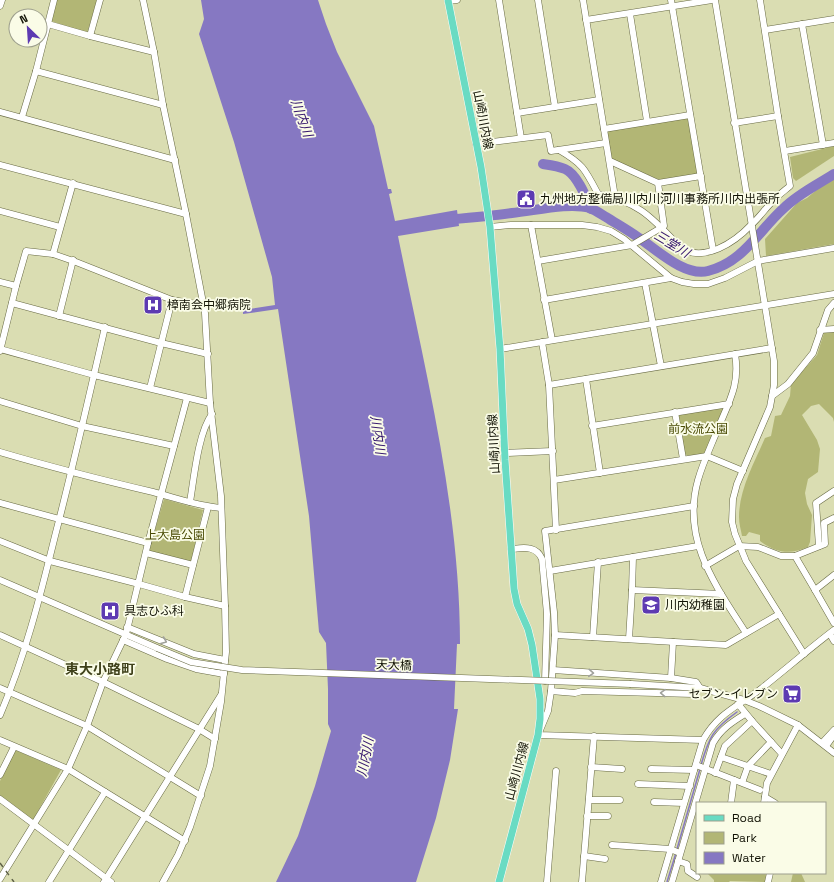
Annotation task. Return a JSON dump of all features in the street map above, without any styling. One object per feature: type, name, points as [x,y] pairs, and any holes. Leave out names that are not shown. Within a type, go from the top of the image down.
[{"type":"main road","name":"山崎川内線","points":[[448,1],[476,144],[490,227],[500,349],[505,453],[515,597],[518,609],[528,629],[532,645],[540,699],[538,735],[498,882]]},
{"type":"street","points":[[0,6],[2,0]]},
{"type":"street","points":[[54,0],[48,24],[154,52]]},
{"type":"street","points":[[90,36],[100,0]]},
{"type":"street","points":[[142,0],[154,52],[162,105],[175,160],[205,313],[210,403],[221,508],[225,606],[224,674],[210,766],[185,841],[163,882]]},
{"type":"street","points":[[448,1],[457,0]]},
{"type":"street","points":[[499,0],[521,138]]},
{"type":"street","points":[[538,0],[555,107]]},
{"type":"street","points":[[583,0],[615,197]]},
{"type":"street","points":[[586,20],[630,14],[672,3],[714,0],[772,348],[775,376],[770,407],[735,491],[732,522],[739,546],[746,561],[804,654]]},
{"type":"street","points":[[558,150],[582,166],[598,194],[615,197],[638,207],[685,251],[697,254],[712,250],[734,240],[752,226],[773,201],[790,186],[760,0]]},
{"type":"street","points":[[672,3],[712,250]]},
{"type":"street","points":[[630,14],[647,121]]},
{"type":"street","points":[[765,30],[834,19]]},
{"type":"street","points":[[802,24],[823,145]]},
{"type":"street","points":[[22,117],[42,48]]},
{"type":"street","points":[[36,71],[162,105]]},
{"type":"street","points":[[517,113],[599,100]]},
{"type":"street","points":[[0,112],[175,160]]},
{"type":"street","points":[[604,129],[690,115]]},
{"type":"street","points":[[734,123],[778,116]]},
{"type":"street","points":[[476,144],[548,135],[551,151],[606,143]]},
{"type":"street","points":[[785,151],[834,143]]},
{"type":"street","points":[[610,161],[658,183],[701,176]]},
{"type":"street","points":[[0,164],[186,214]]},
{"type":"street","points":[[54,254],[73,183]]},
{"type":"street","points":[[538,261],[634,244],[660,229],[664,226],[658,183]]},
{"type":"street","points":[[0,211],[60,227]]},
{"type":"street","points":[[531,225],[552,340]]},
{"type":"street","points":[[490,227],[531,225],[582,225],[597,227],[611,231],[634,244],[671,278],[694,284],[708,284],[725,278],[757,259],[834,248]]},
{"type":"street","points":[[203,305],[172,300],[73,260],[54,254],[26,251],[0,350],[94,375],[210,403]]},
{"type":"street","points":[[59,316],[73,260]]},
{"type":"street","points":[[544,300],[671,278]]},
{"type":"street","points":[[0,282],[16,286]]},
{"type":"street","points":[[645,283],[654,323],[661,366]]},
{"type":"street","points":[[500,349],[834,294]]},
{"type":"street","points":[[150,388],[172,300]]},
{"type":"street","points":[[12,303],[208,354]]},
{"type":"street","points":[[772,396],[788,384],[813,353],[828,310],[834,303]]},
{"type":"street","points":[[0,715],[10,692],[26,646],[50,561],[105,327]]},
{"type":"street","points":[[820,330],[834,329]]},
{"type":"street","points":[[542,342],[549,385],[556,530]]},
{"type":"street","points":[[549,385],[772,348]]},
{"type":"street","points":[[735,354],[737,376],[734,394],[698,480],[694,506],[698,546],[705,566],[746,633]]},
{"type":"street","points":[[586,379],[600,473]]},
{"type":"street","points":[[0,879],[68,769],[87,726],[103,682],[124,637],[187,398]]},
{"type":"street","points":[[0,401],[82,426],[174,446]]},
{"type":"street","points":[[592,426],[729,404]]},
{"type":"street","points":[[675,412],[683,459]]},
{"type":"street","points":[[190,502],[206,421],[212,414]]},
{"type":"street","points":[[505,453],[553,451]]},
{"type":"street","points":[[0,452],[208,507],[221,508]]},
{"type":"street","points":[[554,480],[707,456],[743,471]]},
{"type":"street","points":[[819,546],[816,503],[834,491]]},
{"type":"street","points":[[0,503],[148,543]]},
{"type":"street","points":[[694,506],[545,531],[554,612],[555,635],[553,670],[548,711],[538,735],[703,740]]},
{"type":"street","points":[[185,597],[208,507]]},
{"type":"street","points":[[705,566],[739,546],[758,546],[781,556],[795,556],[825,544],[824,523],[834,518]]},
{"type":"street","points":[[0,541],[50,561],[185,597],[225,606]]},
{"type":"street","points":[[550,571],[698,546]]},
{"type":"street","points":[[511,549],[530,548],[535,550],[540,555],[543,563],[547,614],[545,681]]},
{"type":"street","points":[[146,552],[193,565]]},
{"type":"street","points":[[795,556],[834,623]]},
{"type":"street","points":[[629,638],[633,557]]},
{"type":"street","points":[[593,637],[598,562]]},
{"type":"street","points":[[815,590],[834,575]]},
{"type":"street","points":[[0,580],[40,597],[167,659],[196,669],[224,674]]},
{"type":"street","points":[[632,590],[721,594]]},
{"type":"street","points":[[555,635],[629,638],[726,645],[779,614]]},
{"type":"street","points":[[127,627],[194,654],[225,660]]},
{"type":"street","points":[[661,882],[703,740],[710,729],[718,720],[738,704],[762,688],[832,632],[834,641]]},
{"type":"street","points":[[0,635],[103,682],[215,738]]},
{"type":"street","name":"天大橋","points":[[124,637],[157,648],[191,662],[242,670],[631,684],[700,688]]},
{"type":"street","points":[[672,678],[673,642]]},
{"type":"street","points":[[553,670],[672,678],[696,682],[700,688],[744,700],[798,725],[829,748]]},
{"type":"street","points":[[0,688],[87,726],[169,778],[201,796]]},
{"type":"street","points":[[551,691],[693,694],[700,688]]},
{"type":"street","points":[[0,799],[35,824],[107,881],[145,816],[222,693]]},
{"type":"street","points":[[738,704],[745,714],[782,754]]},
{"type":"street","points":[[672,882],[695,806],[704,768],[713,743],[718,734],[745,714]]},
{"type":"street","points":[[715,772],[725,746],[752,721]]},
{"type":"street","points":[[764,800],[767,783],[771,774],[798,725]]},
{"type":"street","points":[[829,748],[834,730]]},
{"type":"street","points":[[829,748],[834,735]]},
{"type":"street","points":[[582,882],[594,736]]},
{"type":"street","points":[[0,740],[68,769],[185,841]]},
{"type":"street","points":[[743,780],[748,766],[771,742]]},
{"type":"street","points":[[0,776],[14,746]]},
{"type":"street","points":[[721,757],[771,774]]},
{"type":"street","points":[[591,767],[622,769]]},
{"type":"street","points":[[651,769],[704,768],[760,790]]},
{"type":"street","points":[[547,882],[556,771]]},
{"type":"street","points":[[731,802],[734,780]]},
{"type":"street","points":[[638,784],[690,786]]},
{"type":"street","points":[[49,882],[105,792]]},
{"type":"street","points":[[589,800],[620,800]]},
{"type":"street","points":[[654,802],[684,804]]},
{"type":"street","points":[[587,816],[608,816]]},
{"type":"street","points":[[612,845],[670,849],[680,853]]},
{"type":"street","points":[[584,856],[605,859]]},
{"type":"street","points":[[678,861],[688,864],[688,871],[697,877]]},
{"type":"green space","points":[[57,0],[97,0],[87,33],[51,21]]},
{"type":"green space","points":[[686,118],[689,119],[697,173],[695,175],[660,180],[613,160],[611,157],[607,131]]},
{"type":"green space","points":[[834,146],[834,156],[796,181],[793,178],[790,157]]},
{"type":"green space","points":[[834,178],[834,244],[766,256],[765,239],[797,203],[807,198]]},
{"type":"green space","points":[[834,332],[834,422],[833,418],[819,404],[811,406],[802,415],[817,440],[820,449],[818,472],[808,479],[805,493],[807,504],[812,515],[810,542],[808,547],[801,550],[783,552],[760,541],[760,535],[749,532],[746,536],[742,536],[739,517],[744,487],[765,438],[771,436],[775,416],[781,415],[790,396],[791,384],[817,355],[824,333]]},
{"type":"green space","name":"前水流公園","points":[[722,407],[724,410],[706,452],[695,456],[684,454],[680,414]]},
{"type":"green space","name":"上大島公園","points":[[164,499],[203,510],[191,562],[149,551]]},
{"type":"green space","points":[[15,750],[61,770],[33,820],[0,795],[0,781]]},
{"type":"green space","points":[[708,874],[766,874],[765,882],[714,882]]},
{"type":"green space","points":[[793,874],[801,874],[805,882],[791,882]]},
{"type":"water","name":"川内川","points":[[201,0],[318,0],[337,52],[374,126],[388,189],[391,189],[392,193],[389,194],[395,221],[457,210],[459,226],[398,236],[448,490],[458,592],[460,644],[457,644],[454,709],[458,709],[450,760],[436,818],[416,882],[276,882],[298,836],[315,786],[331,731],[328,724],[326,643],[319,632],[309,516],[278,309],[243,314],[243,310],[275,305],[272,277],[234,142],[199,34],[204,19]]},
{"type":"waterway","name":"三堂川","points":[[543,164],[560,167],[569,172],[581,186],[591,209]]},
{"type":"waterway","name":"三堂川","points":[[445,220],[562,206],[582,206],[598,212],[631,232],[681,266],[699,272],[708,271],[721,267],[732,260],[741,253],[789,203],[834,174]]},
{"type":"waterway","points":[[701,765],[713,734],[722,724],[737,712]]},
{"type":"waterway","points":[[677,849],[700,769]]},
{"type":"waterway","points":[[667,882],[676,853]]},
{"type":"railway","points":[[0,863],[14,882]]},
{"type":"place","name":"九州地方整備局川内川河川事務所川内出張所","points":[[526,199]]},
{"type":"place","name":"樟南会中郷病院","points":[[153,305]]},
{"type":"place","name":"川内幼稚園","points":[[651,605]]},
{"type":"place","name":"具志ひふ科","points":[[110,611]]},
{"type":"place","name":"セブン-イレブン","points":[[792,694]]},
{"type":"district","name":"東大小路町","points":[[100,669]]}]
